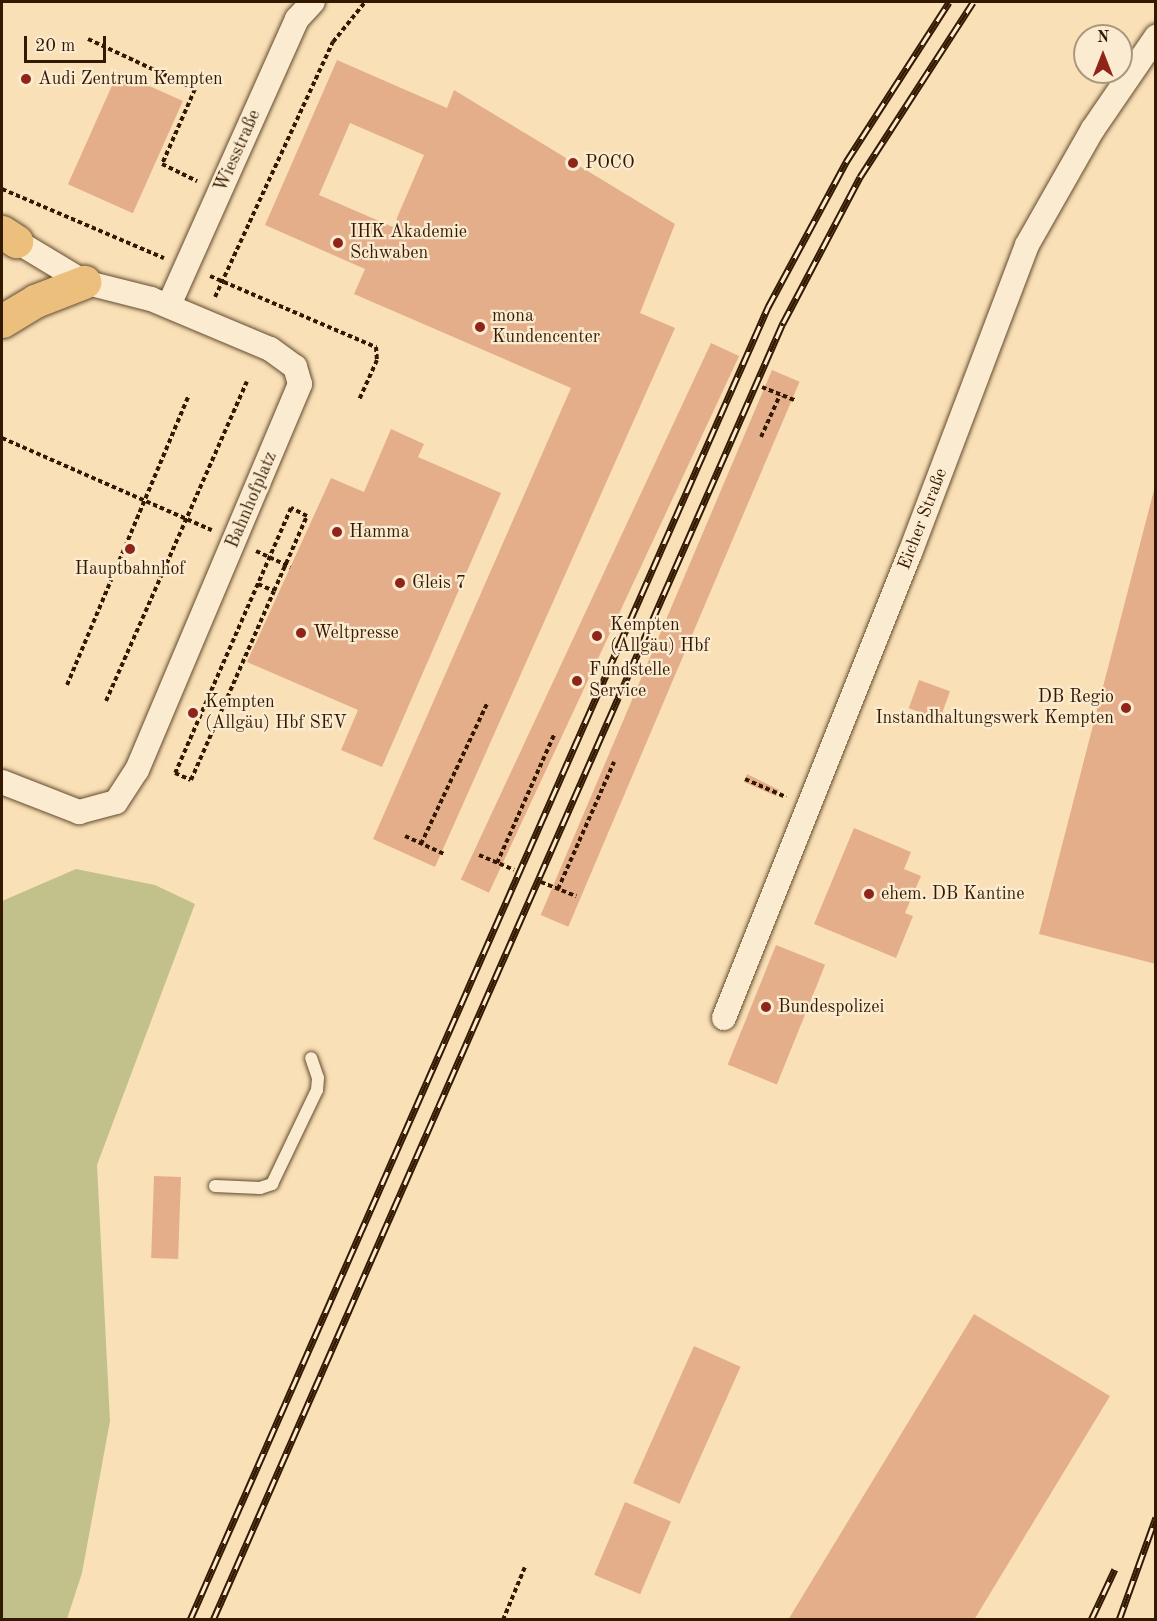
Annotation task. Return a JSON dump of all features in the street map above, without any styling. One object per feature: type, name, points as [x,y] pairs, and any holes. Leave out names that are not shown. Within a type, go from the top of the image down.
[{"type":"main road","points":[[2,321],[36,301],[84,282]]},
{"type":"street","name":"Wiesstraße","points":[[169,305],[297,19],[313,2]]},
{"type":"street","name":"Eicher Straße","points":[[724,1018],[910,553],[1027,245],[1093,129],[1155,38]]},
{"type":"street","name":"Bahnhofplatz","points":[[2,782],[79,812],[116,802],[137,770],[300,384],[295,366],[286,357],[169,305],[84,282],[9,236]]},
{"type":"lane","points":[[215,1186],[260,1188],[276,1179],[317,1090],[318,1078],[311,1058]]},
{"type":"path","points":[[204,320],[333,42],[365,2]]},
{"type":"path","points":[[87,39],[195,89],[162,164],[219,192]]},
{"type":"path","points":[[2,189],[187,267]]},
{"type":"path","points":[[222,281],[376,347],[377,360],[359,400]]},
{"type":"path","points":[[106,701],[247,382]]},
{"type":"path","points":[[762,387],[794,400]]},
{"type":"path","points":[[67,685],[189,394]]},
{"type":"path","points":[[761,437],[780,394]]},
{"type":"path","points":[[2,438],[236,540]]},
{"type":"path","points":[[291,508],[307,516],[285,565],[191,780],[176,773],[291,508]]},
{"type":"path","points":[[273,559],[291,567]]},
{"type":"path","points":[[258,584],[274,591]]},
{"type":"path","points":[[421,844],[487,704]]},
{"type":"path","points":[[193,713],[200,716]]},
{"type":"path","points":[[497,862],[554,735]]},
{"type":"path","points":[[558,889],[614,762]]},
{"type":"path","points":[[745,778],[778,793]]},
{"type":"path","points":[[405,836],[444,854]]},
{"type":"path","points":[[479,855],[514,870]]},
{"type":"path","points":[[542,882],[576,896]]},
{"type":"path","points":[[503,1620],[525,1567]]},
{"type":"shaded area","points":[[76,869],[155,885],[195,904],[97,1165],[110,1421],[82,1573],[67,1619],[2,1619],[2,901]]},
{"type":"building","points":[[337,60],[447,108],[454,90],[675,224],[640,313],[675,328],[435,867],[373,839],[571,388],[354,294],[365,269],[265,225]],"holes":[[[350,123],[424,155],[393,227],[319,195]]]},
{"type":"building","points":[[118,72],[183,101],[133,213],[68,184]]},
{"type":"building","points":[[711,343],[739,356],[489,893],[461,880]]},
{"type":"building","points":[[772,370],[800,382],[568,927],[541,915]]},
{"type":"building","points":[[391,429],[424,444],[418,457],[501,493],[382,767],[341,750],[358,710],[247,662],[331,478],[364,492]]},
{"type":"building","name":"DB Regio Instandhaltungswerk Kempten","points":[[1156,486],[1156,964],[1039,934]]},
{"type":"building","points":[[919,680],[950,691],[940,719],[909,708]]},
{"type":"building","points":[[747,774],[779,790],[776,796],[744,782]]},
{"type":"building","name":"ehem. DB Kantine","points":[[854,828],[911,852],[904,869],[921,876],[905,913],[913,916],[896,958],[814,924]]},
{"type":"building","points":[[776,945],[825,965],[777,1084],[728,1065]]},
{"type":"building","points":[[154,1176],[181,1177],[178,1259],[151,1258]]},
{"type":"building","points":[[974,1314],[1110,1396],[974,1620],[788,1620]]},
{"type":"building","points":[[694,1346],[741,1367],[680,1504],[633,1483]]},
{"type":"building","points":[[625,1502],[671,1522],[640,1594],[594,1575]]},
{"type":"railway","points":[[190,1620],[768,307],[846,162],[949,2]]},
{"type":"railway","points":[[213,1620],[783,323],[860,177],[973,2]]},
{"type":"railway","points":[[1119,1620],[1156,1517]]},
{"type":"railway","points":[[1091,1620],[1115,1569]]},
{"type":"place","name":"Audi Zentrum Kempten","points":[[26,79]]},
{"type":"place","name":"POCO","points":[[573,163]]},
{"type":"place","name":"IHK Akademie Schwaben","points":[[338,243]]},
{"type":"place","name":"mona Kundencenter","points":[[480,327]]},
{"type":"place","name":"Hamma","points":[[337,532]]},
{"type":"place","name":"Hauptbahnhof","points":[[130,549]]},
{"type":"place","name":"Gleis 7","points":[[400,583]]},
{"type":"place","name":"Weltpresse","points":[[301,633]]},
{"type":"place","name":"Kempten (Allgäu) Hbf","points":[[597,636]]},
{"type":"place","name":"Fundstelle Service","points":[[577,681]]},
{"type":"place","name":"DB Regio Instandhaltungswerk Kempten","points":[[1126,708]]},
{"type":"place","name":"Kempten (Allgäu) Hbf SEV","points":[[193,713]]},
{"type":"place","name":"ehem. DB Kantine","points":[[869,894]]},
{"type":"place","name":"Bundespolizei","points":[[766,1007]]}]
